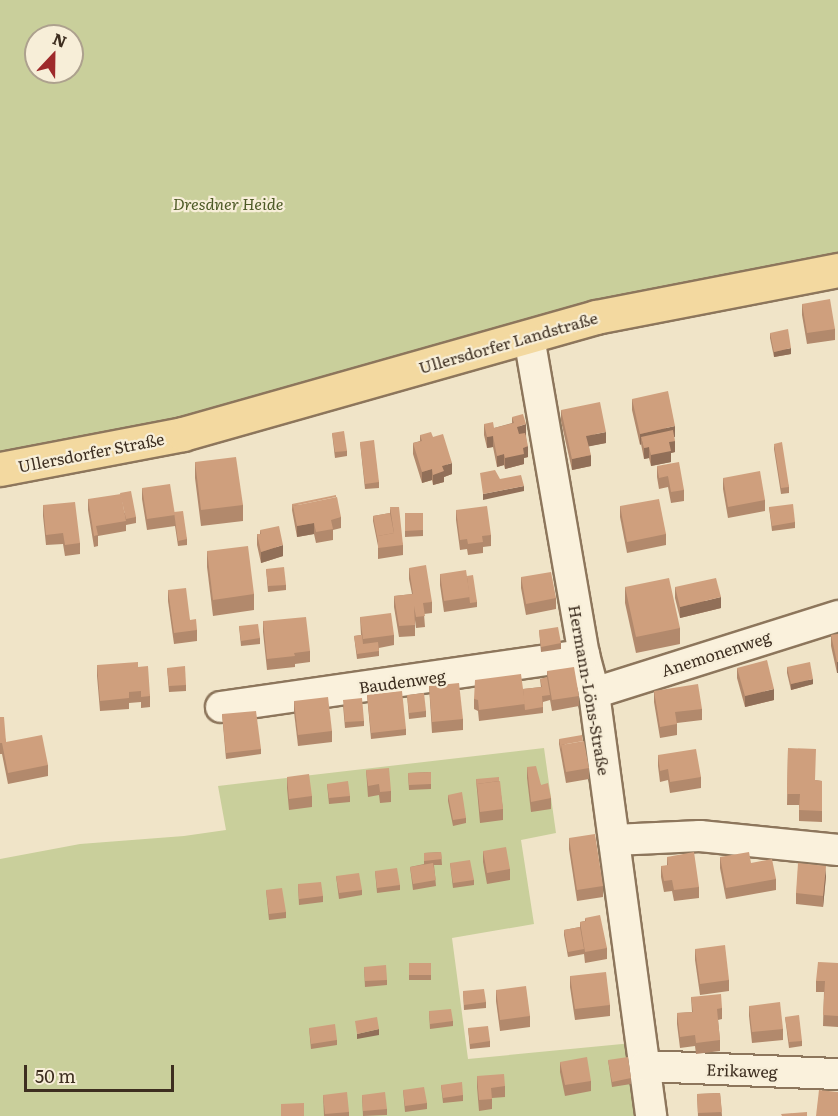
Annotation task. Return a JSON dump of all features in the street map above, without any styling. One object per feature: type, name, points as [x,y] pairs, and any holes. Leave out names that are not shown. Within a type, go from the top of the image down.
[{"type":"main road","name":"Ullersdorfer Landstraße","points":[[183,434],[596,317],[838,270]]},
{"type":"main road","name":"Ullersdorfer Straße","points":[[0,468],[183,434]]},
{"type":"street","name":"Hermann-Löns-Straße","points":[[529,337],[584,655],[594,693],[651,1116]]},
{"type":"street","name":"Anemonenweg","points":[[594,693],[838,616]]},
{"type":"street","name":"Baudenweg","points":[[221,707],[584,655]]},
{"type":"street","points":[[614,840],[700,836],[838,850]]},
{"type":"street","name":"Erikaweg","points":[[645,1066],[838,1074]]},
{"type":"green space","name":"Dresdner Heide","points":[[0,0],[838,0],[838,269],[362,382],[43,446],[0,451]]},
{"type":"green space","points":[[544,748],[556,833],[521,840],[534,924],[452,938],[468,1059],[643,1042],[651,1116],[0,1116],[0,859],[80,844],[184,836],[226,830],[218,786]]},
{"type":"building","points":[[830,299],[835,329],[807,333],[802,304]]},
{"type":"building","points":[[788,329],[791,348],[774,352],[770,333]]},
{"type":"building","points":[[668,391],[675,426],[640,434],[632,399]]},
{"type":"building","points":[[600,402],[606,432],[586,436],[591,455],[572,459],[561,410]]},
{"type":"building","points":[[523,414],[526,424],[517,427],[519,434],[525,433],[528,446],[523,448],[524,454],[505,458],[504,454],[497,456],[493,436],[487,437],[484,424],[493,422],[494,428],[514,423],[512,417]]},
{"type":"building","points":[[673,430],[675,441],[669,442],[671,451],[651,455],[649,447],[644,448],[641,437]]},
{"type":"building","points":[[344,431],[347,451],[335,452],[332,433]]},
{"type":"building","points":[[431,432],[433,437],[443,434],[452,463],[442,466],[444,471],[433,475],[432,469],[422,472],[413,443],[422,441],[420,435]]},
{"type":"building","points":[[374,440],[379,482],[365,484],[360,442]]},
{"type":"building","points":[[782,442],[789,487],[781,488],[774,444]]},
{"type":"building","points":[[236,457],[243,505],[201,510],[195,462]]},
{"type":"building","points":[[679,462],[684,490],[671,492],[668,476],[659,478],[657,466]]},
{"type":"building","points":[[495,470],[500,479],[521,475],[524,486],[483,494],[480,473]]},
{"type":"building","points":[[760,471],[765,500],[728,507],[723,478]]},
{"type":"building","points":[[170,484],[175,515],[147,519],[142,488]]},
{"type":"building","points":[[131,491],[136,517],[126,519],[120,493]]},
{"type":"building","points":[[121,494],[126,521],[96,526],[98,535],[94,536],[88,499]]},
{"type":"building","points":[[336,495],[336,497],[293,506],[293,511],[292,504]]},
{"type":"building","points":[[337,497],[341,517],[331,520],[333,529],[316,532],[314,523],[297,526],[293,506]]},
{"type":"building","points":[[659,499],[666,534],[627,542],[620,506]]},
{"type":"building","points":[[75,502],[80,543],[65,545],[63,533],[46,535],[43,505]]},
{"type":"building","points":[[793,504],[795,522],[772,526],[769,507]]},
{"type":"building","points":[[487,506],[491,535],[482,536],[483,542],[468,544],[467,539],[460,540],[456,510]]},
{"type":"building","points":[[390,507],[399,507],[403,545],[378,548],[378,536],[394,533]]},
{"type":"building","points":[[183,511],[187,539],[178,541],[174,512]]},
{"type":"building","points":[[390,513],[394,533],[378,536],[378,541],[373,516]]},
{"type":"building","points":[[405,513],[423,513],[423,530],[405,531]]},
{"type":"building","points":[[279,526],[283,545],[261,552],[257,534],[261,534],[260,530]]},
{"type":"building","points":[[248,546],[254,594],[213,600],[207,551]]},
{"type":"building","points":[[426,565],[432,602],[423,603],[425,616],[416,617],[414,606],[415,625],[399,626],[394,596],[413,594],[409,568]]},
{"type":"building","points":[[284,567],[286,585],[268,586],[266,569]]},
{"type":"building","points":[[466,570],[470,597],[444,601],[440,574]]},
{"type":"building","points":[[551,572],[556,598],[526,604],[521,577]]},
{"type":"building","points":[[473,575],[477,602],[470,603],[467,576]]},
{"type":"building","points":[[669,578],[680,628],[636,637],[625,587]]},
{"type":"building","points":[[716,578],[721,597],[680,607],[675,587]]},
{"type":"building","points":[[186,588],[190,620],[196,619],[197,630],[174,633],[168,590]]},
{"type":"building","points":[[391,613],[394,635],[363,639],[360,617]]},
{"type":"building","points":[[306,617],[310,651],[294,653],[295,656],[267,659],[263,621]]},
{"type":"building","points":[[258,624],[260,638],[241,641],[239,626]]},
{"type":"building","points":[[558,627],[561,643],[541,647],[539,630]]},
{"type":"building","points":[[838,634],[838,662],[837,662],[831,635]]},
{"type":"building","points":[[362,635],[363,644],[378,642],[379,651],[357,654],[354,636]]},
{"type":"building","points":[[767,660],[774,689],[745,696],[737,668]]},
{"type":"building","points":[[138,662],[138,667],[148,666],[150,696],[141,697],[141,691],[129,692],[129,698],[100,701],[97,665]]},
{"type":"building","points":[[810,662],[813,679],[791,684],[787,667]]},
{"type":"building","points":[[185,666],[186,685],[169,686],[167,668]]},
{"type":"building","points":[[574,667],[579,696],[552,700],[547,671]]},
{"type":"building","points":[[521,674],[525,704],[479,710],[478,700],[474,699],[475,680]]},
{"type":"building","points":[[547,677],[550,695],[542,696],[543,707],[525,710],[523,689],[542,687],[540,679]]},
{"type":"building","points":[[459,683],[463,719],[432,722],[429,686]]},
{"type":"building","points":[[698,684],[702,709],[675,712],[677,724],[660,727],[654,691]]},
{"type":"building","points":[[402,691],[406,729],[371,733],[367,695]]},
{"type":"building","points":[[424,693],[426,711],[409,713],[407,695]]},
{"type":"building","points":[[328,697],[332,731],[298,735],[294,701]]},
{"type":"building","points":[[362,698],[364,721],[345,722],[343,700]]},
{"type":"building","points":[[256,711],[261,749],[226,753],[222,714]]},
{"type":"building","points":[[0,717],[4,717],[6,742],[42,735],[48,765],[8,773],[2,743],[0,743]]},
{"type":"building","points":[[582,735],[583,741],[561,745],[561,750],[559,739]]},
{"type":"building","points":[[584,741],[589,768],[566,772],[561,745]]},
{"type":"building","points":[[788,748],[816,749],[815,780],[822,781],[822,811],[799,810],[800,794],[787,794]]},
{"type":"building","points":[[696,749],[701,777],[670,782],[668,769],[660,771],[658,755]]},
{"type":"building","points":[[536,766],[541,785],[548,783],[551,798],[531,802],[527,767]]},
{"type":"building","points":[[389,768],[391,791],[380,792],[379,784],[368,786],[366,770]]},
{"type":"building","points":[[431,772],[431,784],[409,785],[408,773]]},
{"type":"building","points":[[309,774],[312,796],[289,799],[287,777]]},
{"type":"building","points":[[499,777],[499,781],[477,784],[477,789],[476,779]]},
{"type":"building","points":[[348,781],[350,796],[329,798],[327,784]]},
{"type":"building","points":[[500,781],[503,809],[480,812],[477,784]]},
{"type":"building","points":[[462,792],[466,818],[453,820],[448,795]]},
{"type":"building","points":[[595,834],[603,886],[577,890],[569,838]]},
{"type":"building","points":[[506,847],[510,869],[487,873],[483,851]]},
{"type":"building","points":[[441,852],[442,859],[424,861],[424,853]]},
{"type":"building","points":[[694,852],[699,887],[674,890],[672,880],[664,881],[661,866],[668,865],[667,857]]},
{"type":"building","points":[[749,852],[751,863],[772,859],[776,879],[726,888],[720,857]]},
{"type":"building","points":[[470,860],[474,880],[453,883],[450,863]]},
{"type":"building","points":[[433,863],[436,880],[413,884],[410,867]]},
{"type":"building","points":[[798,863],[826,866],[823,896],[796,893]]},
{"type":"building","points":[[397,868],[400,885],[377,888],[375,871]]},
{"type":"building","points":[[359,873],[362,890],[339,893],[336,876]]},
{"type":"building","points":[[321,882],[323,896],[299,899],[298,884]]},
{"type":"building","points":[[282,888],[286,912],[269,914],[266,890]]},
{"type":"building","points":[[600,915],[607,948],[585,952],[580,922],[586,921],[585,918]]},
{"type":"building","points":[[580,927],[584,949],[568,952],[564,930]]},
{"type":"building","points":[[725,945],[729,980],[700,984],[695,949]]},
{"type":"building","points":[[818,962],[838,963],[838,1016],[823,1015],[825,981],[816,981]]},
{"type":"building","points":[[409,963],[431,963],[431,975],[409,975]]},
{"type":"building","points":[[386,965],[387,980],[365,981],[364,967]]},
{"type":"building","points":[[606,972],[610,1005],[575,1009],[570,976]]},
{"type":"building","points":[[526,986],[530,1016],[500,1020],[496,990]]},
{"type":"building","points":[[484,989],[486,1002],[464,1005],[463,991]]},
{"type":"building","points":[[721,994],[722,1008],[717,1009],[720,1040],[696,1043],[695,1035],[680,1037],[677,1013],[693,1012],[691,997]]},
{"type":"building","points":[[780,1002],[783,1029],[752,1032],[749,1006]]},
{"type":"building","points":[[451,1009],[453,1021],[430,1024],[429,1011]]},
{"type":"building","points":[[799,1015],[802,1041],[789,1042],[785,1017]]},
{"type":"building","points":[[377,1017],[379,1029],[357,1034],[355,1021]]},
{"type":"building","points":[[335,1024],[337,1040],[311,1044],[309,1028]]},
{"type":"building","points":[[488,1026],[490,1041],[470,1044],[468,1028]]},
{"type":"building","points":[[587,1057],[591,1081],[565,1085],[560,1062]]},
{"type":"building","points":[[628,1057],[631,1078],[612,1082],[608,1060]]},
{"type":"building","points":[[504,1074],[505,1086],[491,1088],[492,1099],[479,1100],[477,1076]]},
{"type":"building","points":[[462,1082],[463,1095],[443,1098],[441,1085]]},
{"type":"building","points":[[424,1087],[427,1103],[405,1106],[403,1090]]},
{"type":"building","points":[[819,1090],[838,1092],[838,1116],[816,1116]]},
{"type":"building","points":[[347,1092],[349,1112],[325,1114],[323,1095]]},
{"type":"building","points":[[385,1092],[387,1109],[363,1111],[362,1095]]},
{"type":"building","points":[[720,1093],[722,1112],[698,1113],[697,1094]]},
{"type":"building","points":[[304,1103],[304,1116],[281,1116],[281,1104]]},
{"type":"building","points":[[807,1112],[807,1116],[782,1116],[781,1114]]}]
